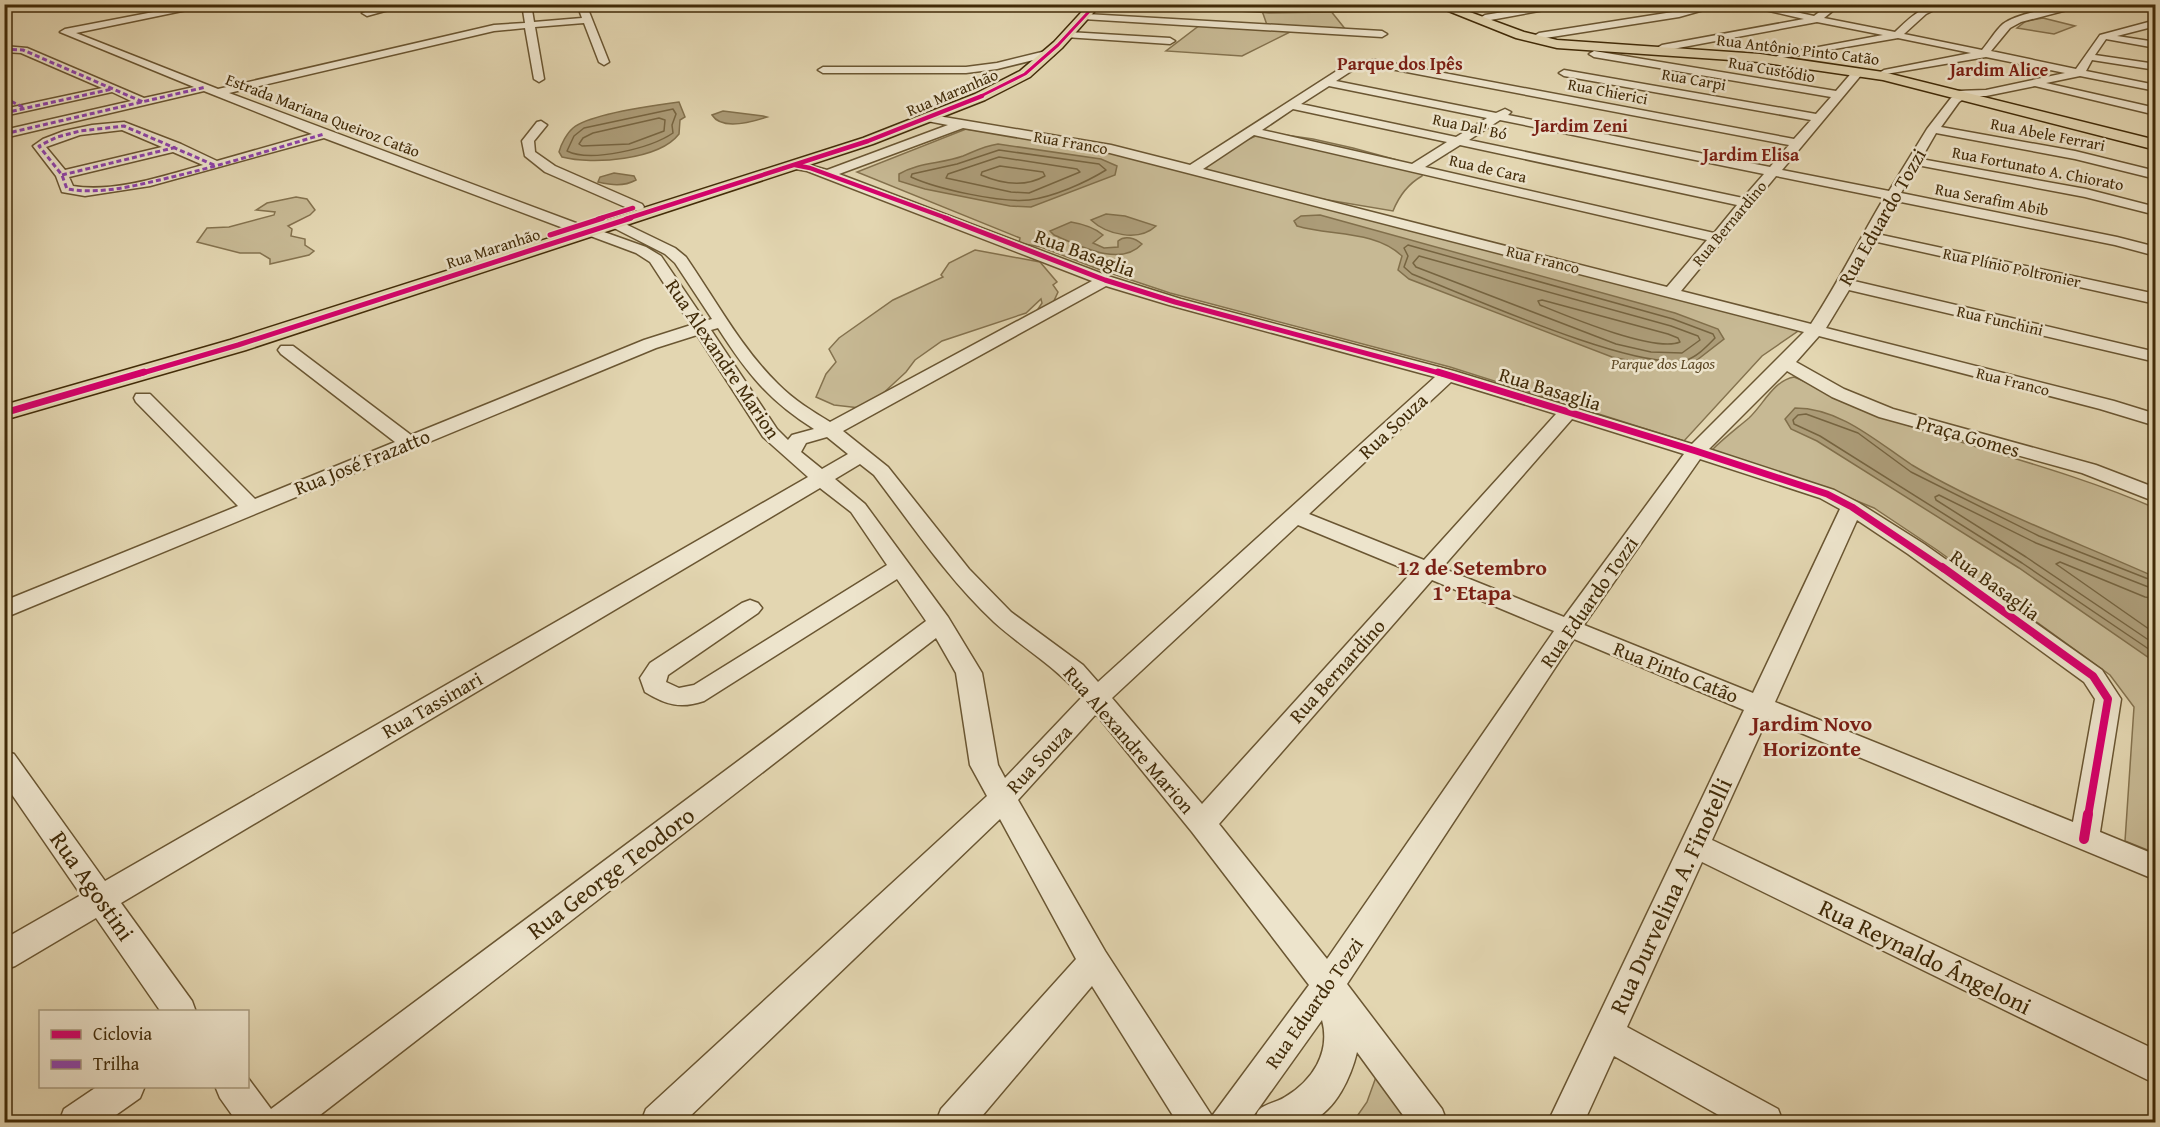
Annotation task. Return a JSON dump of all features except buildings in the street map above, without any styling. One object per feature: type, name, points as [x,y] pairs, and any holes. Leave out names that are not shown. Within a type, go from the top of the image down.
[{"type":"main road","name":"Rua Maranhão","points":[[4,413],[133,377],[448,277],[593,225],[699,196],[795,165],[926,118],[1003,86],[1025,74],[1050,53],[1096,4]]},
{"type":"main road","name":"Rua Antônio Pinto Catão","points":[[1442,6],[1539,36],[1573,42],[1760,58],[1909,81],[2156,140]]},
{"type":"main road","name":"Rua Antônio Pinto Catão","points":[[1442,6],[1528,38],[1598,51],[1660,50],[1780,57],[1884,73],[2156,145]]},
{"type":"main road","points":[[1462,14],[1485,18]]},
{"type":"main road","points":[[593,225],[638,207],[665,200],[699,196]]},
{"type":"street","name":"Estrada Mariana Queiroz Catão","points":[[212,4],[65,32],[324,134],[593,225]]},
{"type":"street","points":[[367,12],[406,4]]},
{"type":"street","points":[[526,4],[540,79]]},
{"type":"street","points":[[581,4],[603,62]]},
{"type":"street","points":[[666,6],[733,4]]},
{"type":"street","points":[[1177,4],[1259,9],[1329,9],[1368,17],[1442,6]]},
{"type":"street","points":[[1485,18],[1573,4]]},
{"type":"street","points":[[1539,36],[1679,14],[1721,4]]},
{"type":"street","points":[[1743,4],[2156,88]]},
{"type":"street","points":[[1660,50],[1814,20],[1837,4]]},
{"type":"street","points":[[1780,57],[1896,36],[1923,12],[1942,4]]},
{"type":"street","points":[[1884,73],[1984,54],[2007,26],[2018,20],[2086,4]]},
{"type":"street","points":[[1086,17],[1385,37],[1368,17]]},
{"type":"street","points":[[4,134],[143,102],[212,90],[494,28],[587,20]]},
{"type":"street","points":[[1158,50],[1194,23]]},
{"type":"street","points":[[1969,95],[2079,73],[2103,37],[2156,23]]},
{"type":"street","points":[[1068,35],[1170,41]]},
{"type":"street","points":[[2103,37],[2156,45]]},
{"type":"street","points":[[4,49],[23,50],[143,102]]},
{"type":"street","points":[[1414,168],[1598,51]]},
{"type":"street","name":"Rua Custódio","points":[[1598,51],[1838,95]]},
{"type":"street","points":[[823,70],[966,70],[997,66],[1050,53]]},
{"type":"street","points":[[1401,56],[1413,70]]},
{"type":"street","points":[[2089,57],[2156,67]]},
{"type":"street","name":"Rua Chierici","points":[[1192,170],[1353,65],[1362,63],[1413,70],[1796,143]]},
{"type":"street","name":"Rua Bernardino","points":[[1671,292],[1858,72]]},
{"type":"street","name":"Rua Carpi","points":[[1557,78],[1819,118]]},
{"type":"street","name":"Rua Serafim Abib","points":[[1327,82],[2117,241],[2156,252]]},
{"type":"street","points":[[2033,83],[2156,112]]},
{"type":"street","points":[[4,113],[112,89]]},
{"type":"street","name":"Rua Eduardo Tozzi","points":[[1228,1122],[1328,985],[1569,628],[1696,451],[1815,331],[1845,284],[1868,236],[1933,129],[1954,100],[1969,95]]},
{"type":"street","points":[[4,98],[25,108]]},
{"type":"street","name":"Rua Dal' Bó","points":[[1291,105],[1746,203]]},
{"type":"street","name":"Rua Franco","points":[[926,118],[1078,142],[1671,292],[2107,405],[2156,420]]},
{"type":"street","points":[[827,174],[961,124]]},
{"type":"street","points":[[541,125],[528,141],[529,153],[550,169],[638,207]]},
{"type":"street","points":[[214,165],[177,147],[124,126],[109,126],[58,138],[39,146],[62,175],[67,189],[74,192],[96,193],[120,190],[214,165],[324,134]]},
{"type":"street","name":"Rua Abele Ferrari","points":[[1933,129],[2075,155],[2156,175]]},
{"type":"street","name":"Rua de Cara","points":[[1251,131],[1717,238]]},
{"type":"street","points":[[62,175],[177,147]]},
{"type":"street","name":"Rua Fortunato A. Chiorato","points":[[1914,160],[2086,192],[2156,211]]},
{"type":"street","name":"Rua Basaglia","points":[[795,165],[827,174],[1105,280],[1175,302],[1448,375],[1569,411],[1827,494],[1852,507],[1916,549],[2093,676],[2108,699],[2084,838]]},
{"type":"street","name":"Rua Alexandre Marion","points":[[593,225],[670,251],[681,260],[748,361],[771,388],[794,408],[830,430],[881,471],[961,574],[1003,617],[1074,671],[1202,824],[1328,985],[1429,1122]]},
{"type":"street","name":"Rua Alexandre Marion","points":[[593,225],[656,260],[753,410],[790,453],[858,508],[940,623],[969,673],[984,765],[1094,961],[1197,1122]]},
{"type":"street","name":"Rua Plínio Poltronier","points":[[1868,236],[2156,299]]},
{"type":"street","points":[[790,453],[799,440],[830,430],[1105,280]]},
{"type":"street","name":"Rua Funchini","points":[[1845,284],[2156,357]]},
{"type":"street","name":"Rua José Frazatto","points":[[4,610],[650,344],[723,321]]},
{"type":"street","points":[[287,350],[408,442]]},
{"type":"street","name":"Praça Gomes","points":[[1785,363],[1838,393],[1886,413],[2089,469],[2156,496]]},
{"type":"street","name":"Rua Souza","points":[[659,1122],[1002,799],[1097,697],[1448,375]]},
{"type":"street","points":[[143,398],[251,507]]},
{"type":"street","name":"Rua Bernardino","points":[[1202,824],[1569,411]]},
{"type":"street","name":"Rua Tassinari","points":[[4,956],[861,455]]},
{"type":"street","name":"Rua Durvelina A. Finotelli","points":[[1566,1122],[1852,507]]},
{"type":"street","name":"Rua Pinto Catão","points":[[1295,516],[2156,868]]},
{"type":"street","points":[[750,608],[659,669],[653,678],[654,686],[676,699],[689,698],[901,567]]},
{"type":"street","name":"Rua George Teodoro","points":[[283,1122],[940,623]]},
{"type":"street","name":"Rua Agostini","points":[[4,760],[179,1010]]},
{"type":"street","name":"Rua Reynaldo Ângeloni","points":[[1694,845],[2156,1068]]},
{"type":"street","points":[[954,1122],[1094,961]]},
{"type":"street","points":[[1272,1122],[1284,1118],[1317,1096],[1336,1067],[1343,1036],[1328,985]]},
{"type":"street","points":[[1607,1034],[1765,1122]]},
{"type":"street","points":[[77,1122],[125,1088]]},
{"type":"street","points":[[233,1088],[258,1122]]},
{"type":"green space","points":[[1260,5],[1326,5],[1346,30],[1267,25]]},
{"type":"green space","points":[[2043,18],[2075,26],[2054,34],[2017,28],[2026,21]]},
{"type":"green space","points":[[1200,25],[1294,30],[1242,56],[1166,51]]},
{"type":"green space","name":"Parque dos Lagos","points":[[966,129],[1070,144],[1208,172],[1206,166],[1235,145],[1265,132],[1353,148],[1423,170],[1422,176],[1404,191],[1393,211],[1298,195],[1801,329],[1762,356],[1684,441],[1450,367],[1170,293],[1041,247],[1019,243],[1020,238],[857,172]]},
{"type":"green space","points":[[296,197],[307,199],[315,210],[288,226],[292,229],[291,236],[305,239],[305,245],[314,251],[309,255],[270,264],[270,259],[260,253],[240,253],[197,242],[207,228],[229,227],[274,215],[275,212],[256,210],[267,203]]},
{"type":"green space","points":[[975,250],[1040,262],[1057,282],[1053,285],[1058,292],[1052,305],[1038,309],[1042,303],[1041,299],[1026,313],[942,341],[915,360],[906,372],[878,398],[860,408],[834,405],[816,397],[826,374],[836,362],[829,349],[839,338],[893,300],[943,277],[941,275],[949,263]]},
{"type":"green space","name":"Parque dos Lagos","points":[[1794,377],[1864,410],[2084,480],[2155,508],[2155,853],[2125,841],[2134,707],[2110,675],[1937,550],[1874,508],[1835,492],[1712,450],[1749,418],[1774,388]]},
{"type":"green space","points":[[1376,1077],[1414,1122],[1353,1122],[1367,1102]]},
{"type":"water","points":[[679,102],[685,117],[680,120],[679,134],[656,150],[641,155],[607,160],[562,157],[559,152],[569,133],[581,123],[624,111]]},
{"type":"water","points":[[723,111],[767,117],[746,123],[730,124],[717,120],[712,115]]},
{"type":"water","points":[[998,144],[1101,159],[1117,166],[1115,175],[1031,207],[1010,206],[925,189],[899,181],[899,174],[907,170],[955,159]]},
{"type":"water","points":[[614,173],[634,176],[636,180],[617,185],[598,182],[600,177]]},
{"type":"water","points":[[1106,214],[1125,216],[1156,226],[1141,234],[1114,233],[1091,220]]},
{"type":"water","points":[[1320,215],[1675,313],[1718,329],[1724,339],[1688,367],[1650,365],[1612,357],[1409,279],[1398,270],[1402,256],[1379,242],[1297,226],[1294,221],[1301,216]]},
{"type":"water","points":[[1071,222],[1100,232],[1103,235],[1093,243],[1104,248],[1118,247],[1118,241],[1127,238],[1142,244],[1133,251],[1111,254],[1087,249],[1054,235],[1050,231]]},
{"type":"water","points":[[1795,408],[1811,409],[1842,420],[1871,436],[1912,465],[1960,491],[2155,577],[2155,662],[2019,568],[1817,441],[1791,429],[1785,419]]},
{"type":"marked path","points":[[4,49],[23,50],[143,102]]},
{"type":"marked path","points":[[4,134],[206,87]]},
{"type":"marked path","points":[[4,113],[112,89]]},
{"type":"marked path","points":[[4,98],[25,108]]},
{"type":"marked path","points":[[214,165],[124,126],[80,131],[57,137],[39,146],[62,175],[67,189],[85,192],[150,182],[232,161],[324,134]]},
{"type":"marked path","points":[[62,175],[177,147]]},
{"type":"cycle path","points":[[4,413],[238,345],[868,141],[980,97],[1025,74],[1058,45],[1096,4]]},
{"type":"cycle path","points":[[795,165],[810,168],[975,229],[1105,280],[1175,302],[1448,375],[1696,451],[1827,494],[1852,507],[1916,549],[2093,676],[2108,699],[2084,839]]},
{"type":"cycle path","points":[[550,235],[633,208]]},
{"type":"district","name":"Parque dos Ipês","points":[[1400,64]]},
{"type":"district","name":"Jardim Alice","points":[[1999,70]]},
{"type":"district","name":"Jardim Zeni","points":[[1581,126]]},
{"type":"district","name":"Jardim Elisa","points":[[1751,155]]},
{"type":"district","name":"12 de Setembro 1° Etapa","points":[[1472,580]]},
{"type":"district","name":"Jardim Novo Horizonte","points":[[1812,736]]}]
